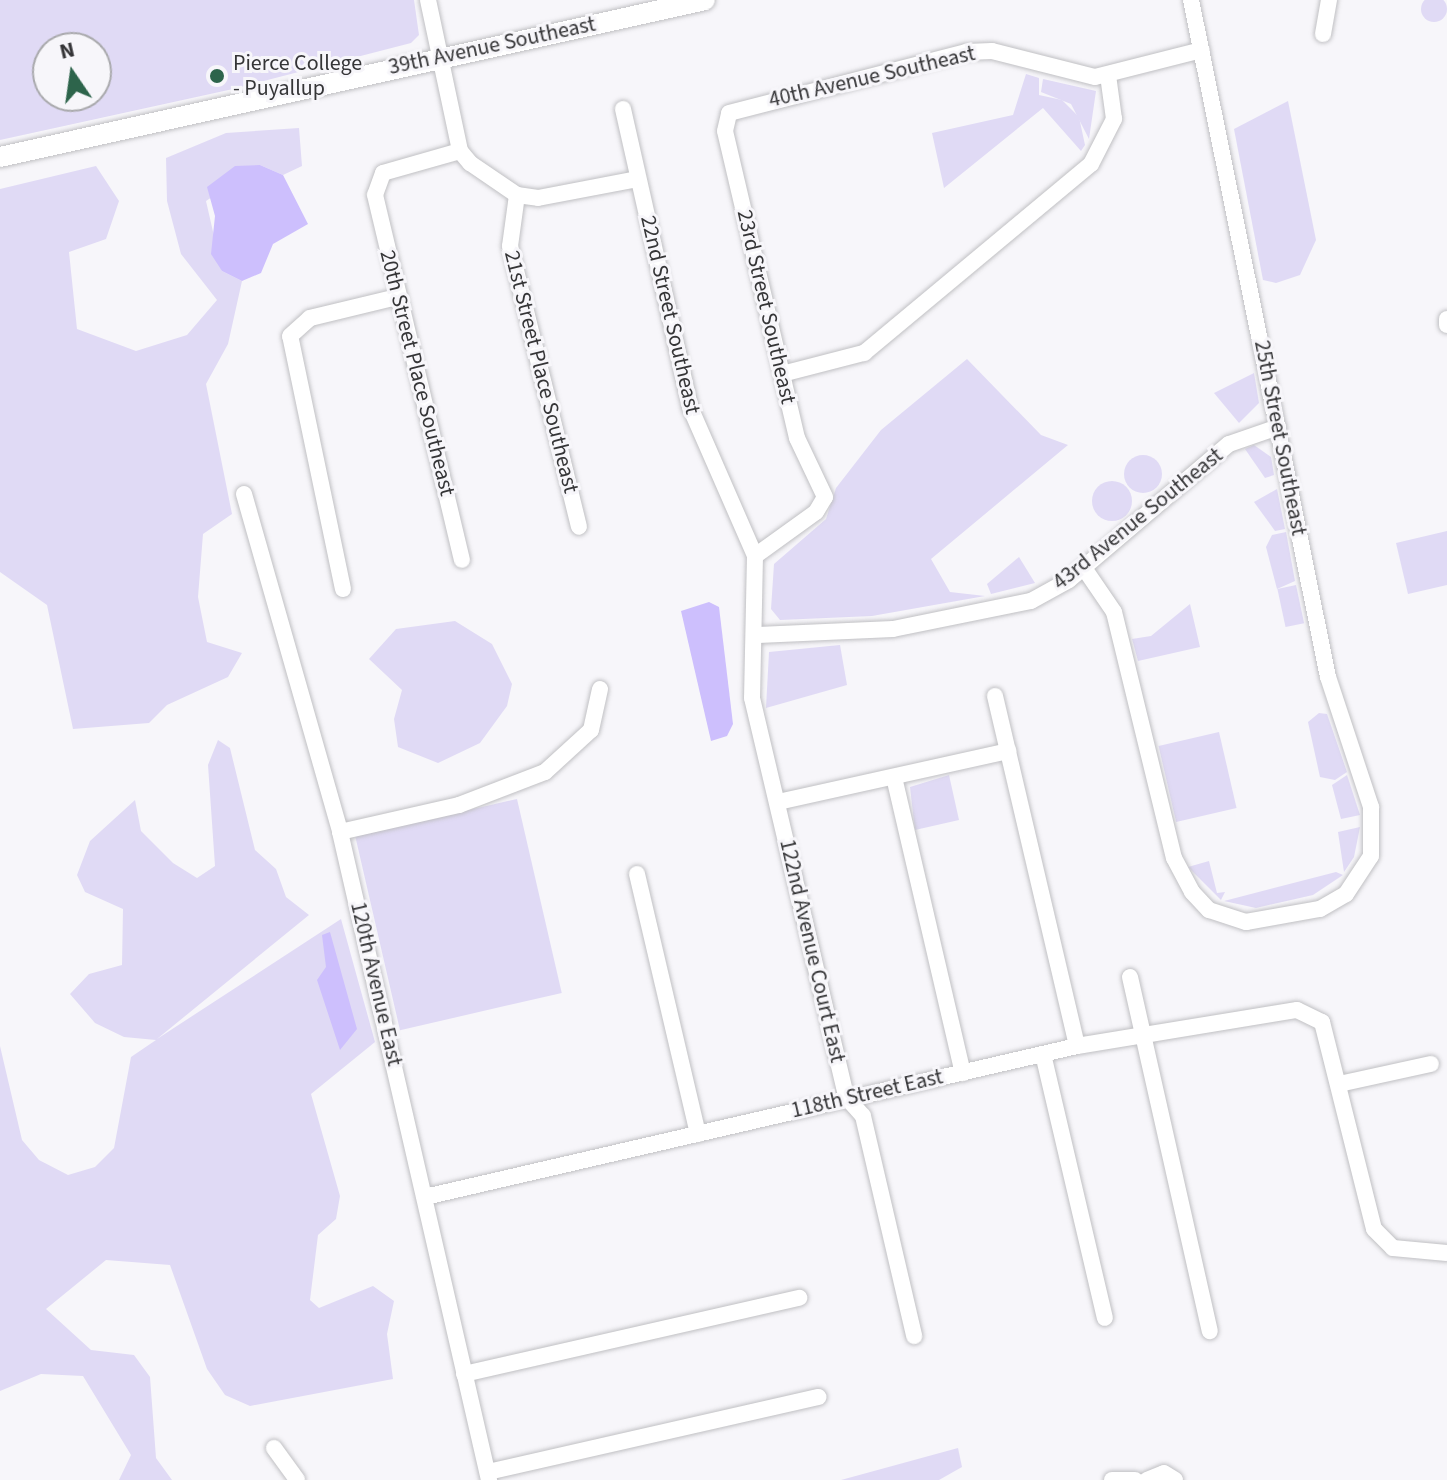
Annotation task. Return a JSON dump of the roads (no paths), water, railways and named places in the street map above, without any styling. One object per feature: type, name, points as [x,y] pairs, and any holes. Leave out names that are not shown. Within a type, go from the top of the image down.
[{"type":"main road","name":"39th Avenue Southeast","points":[[0,157],[440,56],[705,0]]},
{"type":"street","points":[[428,0],[460,151],[517,195],[553,198],[638,179]]},
{"type":"street","name":"25th Street Southeast","points":[[1084,568],[1114,612],[1174,858],[1209,910],[1246,922],[1320,909],[1366,872],[1371,807],[1328,677],[1191,0]]},
{"type":"street","points":[[1323,34],[1329,0]]},
{"type":"street","name":"40th Avenue Southeast","points":[[729,113],[966,52],[992,51],[1074,76],[1108,75],[1202,50]]},
{"type":"street","points":[[782,374],[864,353],[1091,164],[1114,119],[1108,75]]},
{"type":"street","name":"22nd Street Southeast","points":[[623,109],[693,417],[755,556],[758,635],[751,686],[765,747]]},
{"type":"street","name":"23rd Street Southeast","points":[[729,113],[725,131],[801,451],[825,497],[816,512],[755,556]]},
{"type":"street","name":"20th Street Place Southeast","points":[[460,151],[383,173],[376,186],[397,297],[462,560]]},
{"type":"street","name":"21st Street Place Southeast","points":[[517,195],[510,246],[579,527]]},
{"type":"street","points":[[343,589],[290,336],[310,318],[397,297]]},
{"type":"street","points":[[1447,319],[1447,325]]},
{"type":"street","name":"43rd Avenue Southeast","points":[[758,635],[862,633],[1002,609],[1046,594],[1084,568],[1229,444],[1278,427]]},
{"type":"street","name":"120th Avenue East","points":[[244,494],[340,832],[488,1476]]},
{"type":"street","points":[[340,832],[459,805],[545,772],[591,730],[600,689]]},
{"type":"street","points":[[995,696],[1077,1046]]},
{"type":"street","name":"122nd Avenue Court East","points":[[765,747],[846,1097],[863,1116],[914,1336]]},
{"type":"street","points":[[778,802],[1008,751]]},
{"type":"street","points":[[894,777],[963,1073]]},
{"type":"street","points":[[637,874],[698,1134]]},
{"type":"street","points":[[1130,977],[1210,1331]]},
{"type":"street","name":"118th Street East","points":[[425,1197],[846,1097],[1077,1046],[1297,1010],[1312,1014],[1322,1022],[1339,1084]]},
{"type":"street","points":[[1043,1054],[1105,1318]]},
{"type":"street","points":[[1431,1064],[1339,1084],[1374,1229],[1393,1248],[1447,1253]]},
{"type":"street","points":[[464,1374],[799,1298]]},
{"type":"street","points":[[488,1476],[819,1397]]},
{"type":"street","points":[[274,1448],[297,1480]]},
{"type":"street","points":[[1147,1480],[1164,1473],[1175,1480]]},
{"type":"street","points":[[1112,1480],[1135,1480]]},
{"type":"place","name":"Pierce College - Puyallup","points":[[217,76]]}]
